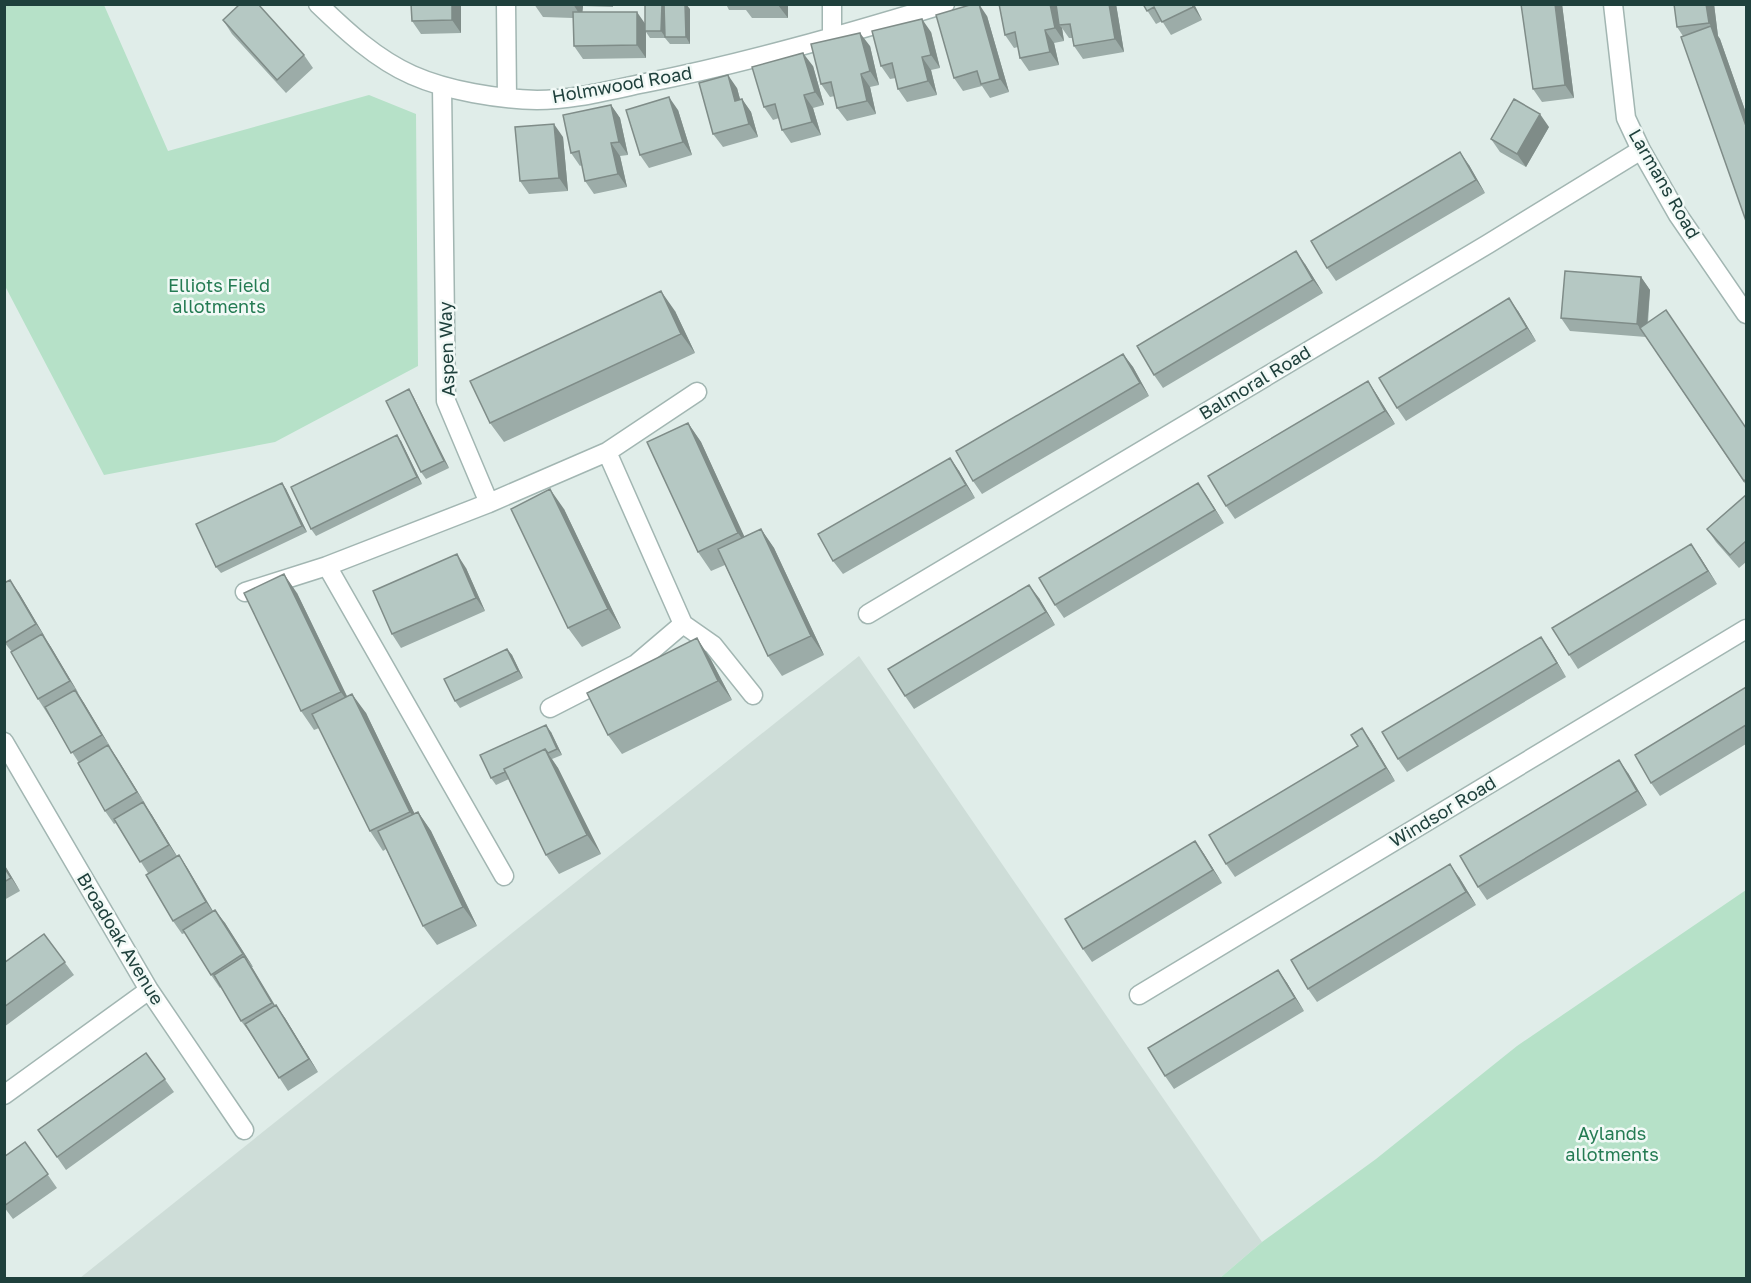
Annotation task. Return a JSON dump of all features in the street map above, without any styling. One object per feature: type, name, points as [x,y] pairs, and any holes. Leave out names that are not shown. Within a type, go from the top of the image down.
[{"type":"street","name":"Holmwood Road","points":[[318,4],[359,42],[411,75],[442,86],[507,98],[539,100],[584,95],[674,77],[832,37],[945,4]]},
{"type":"street","points":[[506,4],[507,98]]},
{"type":"street","points":[[832,4],[832,37]]},
{"type":"street","name":"Larmans Road","points":[[1613,4],[1626,118],[1641,150],[1678,215],[1746,314]]},
{"type":"street","name":"Aspen Way","points":[[442,86],[446,401],[489,503]]},
{"type":"street","name":"Balmoral Road","points":[[868,614],[1478,250],[1641,150]]},
{"type":"street","points":[[245,592],[327,566],[489,503],[607,452],[697,392]]},
{"type":"street","points":[[607,452],[683,624],[712,645],[753,695]]},
{"type":"street","points":[[327,566],[504,876]]},
{"type":"street","points":[[550,708],[636,664],[683,624]]},
{"type":"street","name":"Windsor Road","points":[[1139,995],[1746,630]]},
{"type":"street","name":"Broadoak Avenue","points":[[4,742],[149,990],[244,1130]]},
{"type":"street","points":[[4,1095],[149,990]]},
{"type":"shaded area","points":[[859,656],[1262,1242],[1220,1278],[80,1278]]},
{"type":"green space","name":"Elliots Field allotments","points":[[4,5],[104,5],[168,151],[369,95],[416,114],[418,366],[275,442],[104,475],[5,286]]},
{"type":"green space","name":"Aylands allotments","points":[[1746,890],[1746,1278],[1220,1278],[1262,1242],[1376,1159],[1517,1046]]},
{"type":"building","points":[[240,4],[258,4],[304,55],[277,80],[223,20]]},
{"type":"building","points":[[411,4],[452,4],[452,20],[412,21]]},
{"type":"building","points":[[645,4],[662,4],[661,31],[645,31]]},
{"type":"building","points":[[664,4],[685,4],[686,37],[665,37]]},
{"type":"building","points":[[979,4],[1000,79],[981,84],[977,71],[954,78],[936,15]]},
{"type":"building","points":[[999,4],[1050,4],[1055,28],[1045,30],[1050,52],[1020,58],[1015,32],[1005,35]]},
{"type":"building","points":[[1056,4],[1109,4],[1115,39],[1074,46],[1070,24],[1059,25]]},
{"type":"building","points":[[1143,4],[1192,4],[1193,7],[1162,22],[1154,7],[1147,11]]},
{"type":"building","points":[[1521,4],[1555,4],[1565,85],[1533,89]]},
{"type":"building","points":[[1674,4],[1706,4],[1709,23],[1677,27]]},
{"type":"building","points":[[573,12],[637,12],[637,45],[574,46]]},
{"type":"building","points":[[922,19],[931,55],[922,57],[928,81],[898,89],[892,63],[881,66],[872,31]]},
{"type":"building","points":[[1711,26],[1746,126],[1746,221],[1681,37]]},
{"type":"building","points":[[860,33],[870,71],[861,74],[867,101],[837,108],[831,82],[821,84],[811,44]]},
{"type":"building","points":[[803,53],[815,92],[804,95],[812,122],[782,130],[775,104],[764,107],[752,67]]},
{"type":"building","points":[[728,75],[735,101],[742,99],[749,124],[713,134],[699,83]]},
{"type":"building","points":[[669,97],[683,142],[640,155],[626,110]]},
{"type":"building","points":[[1514,99],[1540,114],[1517,154],[1491,139]]},
{"type":"building","points":[[611,105],[619,142],[611,143],[618,174],[585,181],[579,151],[571,153],[563,115]]},
{"type":"building","points":[[554,124],[559,178],[520,181],[515,127]]},
{"type":"building","points":[[1460,152],[1476,180],[1327,268],[1311,241]]},
{"type":"building","points":[[1296,251],[1313,280],[1154,375],[1137,346]]},
{"type":"building","points":[[1565,271],[1641,277],[1637,324],[1561,318]]},
{"type":"building","points":[[661,291],[681,334],[490,423],[470,381]]},
{"type":"building","points":[[1509,298],[1527,328],[1397,408],[1379,378]]},
{"type":"building","points":[[1666,310],[1746,428],[1746,479],[1744,481],[1640,328]]},
{"type":"building","points":[[1123,354],[1140,383],[973,481],[956,451]]},
{"type":"building","points":[[1368,381],[1385,411],[1226,506],[1208,476]]},
{"type":"building","points":[[409,389],[444,461],[421,472],[386,401]]},
{"type":"building","points":[[688,423],[738,533],[698,552],[647,442]]},
{"type":"building","points":[[397,435],[417,477],[311,529],[291,487]]},
{"type":"building","points":[[950,458],[966,485],[833,561],[818,534]]},
{"type":"building","points":[[282,483],[302,526],[216,567],[196,524]]},
{"type":"building","points":[[1198,483],[1215,510],[1055,605],[1039,578]]},
{"type":"building","points":[[550,489],[608,609],[568,628],[511,509]]},
{"type":"building","points":[[1746,495],[1746,541],[1730,555],[1707,529]]},
{"type":"building","points":[[761,529],[811,636],[768,656],[718,549]]},
{"type":"building","points":[[1691,544],[1708,571],[1569,655],[1552,628]]},
{"type":"building","points":[[457,554],[476,598],[392,634],[373,591]]},
{"type":"building","points":[[284,574],[341,692],[301,711],[244,593]]},
{"type":"building","points":[[10,580],[36,624],[5,643],[4,583]]},
{"type":"building","points":[[1029,585],[1046,612],[905,696],[888,669]]},
{"type":"building","points":[[42,634],[70,681],[38,699],[11,652]]},
{"type":"building","points":[[1541,637],[1557,663],[1398,759],[1382,732]]},
{"type":"building","points":[[697,638],[718,681],[608,735],[587,693]]},
{"type":"building","points":[[507,649],[518,671],[455,701],[444,679]]},
{"type":"building","points":[[1746,687],[1746,725],[1651,783],[1635,755]]},
{"type":"building","points":[[75,690],[102,735],[71,753],[45,707]]},
{"type":"building","points":[[352,694],[410,812],[370,831],[312,714]]},
{"type":"building","points":[[546,725],[557,749],[548,753],[545,749],[491,778],[480,755]]},
{"type":"building","points":[[1362,728],[1386,768],[1226,864],[1209,835],[1358,746],[1351,735]]},
{"type":"building","points":[[108,745],[137,792],[105,811],[78,763]]},
{"type":"building","points":[[545,749],[587,835],[546,855],[504,769]]},
{"type":"building","points":[[1619,760],[1637,791],[1478,887],[1460,856]]},
{"type":"building","points":[[143,802],[169,845],[140,862],[114,819]]},
{"type":"building","points":[[418,812],[463,907],[423,926],[378,831]]},
{"type":"building","points":[[1195,841],[1213,870],[1083,949],[1065,919]]},
{"type":"building","points":[[179,855],[206,902],[173,921],[146,875]]},
{"type":"building","points":[[1450,864],[1466,892],[1308,989],[1291,960]]},
{"type":"building","points":[[4,867],[11,878],[4,882]]},
{"type":"building","points":[[215,910],[243,954],[211,975],[183,930]]},
{"type":"building","points":[[44,934],[65,962],[4,1007],[4,963]]},
{"type":"building","points":[[244,956],[272,1003],[241,1021],[214,975]]},
{"type":"building","points":[[1278,970],[1295,998],[1165,1076],[1148,1048]]},
{"type":"building","points":[[276,1005],[309,1059],[279,1078],[245,1024]]},
{"type":"building","points":[[146,1053],[165,1079],[57,1157],[38,1130]]},
{"type":"building","points":[[25,1142],[48,1174],[4,1206],[4,1157]]}]
